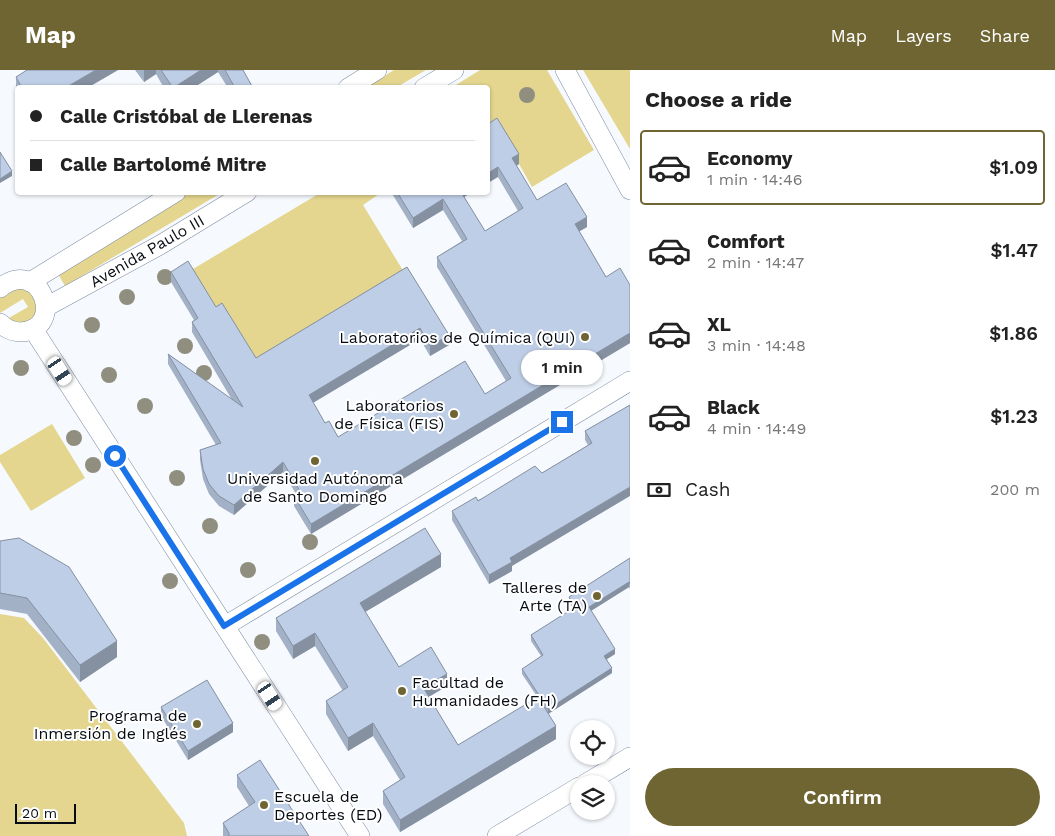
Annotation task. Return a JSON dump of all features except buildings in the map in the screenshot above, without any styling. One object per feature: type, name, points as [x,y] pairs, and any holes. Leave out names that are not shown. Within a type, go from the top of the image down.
[{"type":"street","points":[[353,85],[377,70]]},
{"type":"street","points":[[429,85],[454,70]]},
{"type":"street","points":[[565,70],[630,190]]},
{"type":"street","name":"Avenida Paulo III","points":[[30,282],[171,195]]},
{"type":"street","name":"Avenida Paulo III","points":[[46,308],[160,245],[243,195]]},
{"type":"street","points":[[2,281],[30,282],[42,292],[46,308],[42,320],[33,329],[18,332],[3,330]]},
{"type":"street","points":[[33,329],[360,836]]},
{"type":"street","points":[[224,626],[630,381]]},
{"type":"street","points":[[600,775],[630,757]]},
{"type":"street","points":[[497,836],[570,792]]},
{"type":"shaded area","points":[[394,70],[426,70],[400,85],[370,85]]},
{"type":"shaded area","points":[[480,70],[547,70],[594,150],[532,187],[519,164],[490,136],[490,85],[456,85]]},
{"type":"shaded area","points":[[583,70],[630,70],[630,149]]},
{"type":"shaded area","points":[[186,195],[218,195],[65,286],[57,272]]},
{"type":"shaded area","points":[[317,195],[378,195],[363,205],[407,277],[256,368],[215,318],[188,272]]},
{"type":"shaded area","points":[[5,285],[40,292],[32,327],[0,323],[28,307],[23,299],[0,313],[0,289]]},
{"type":"shaded area","points":[[52,424],[85,478],[31,511],[0,462],[0,455]]},
{"type":"shaded area","points":[[0,614],[24,618],[43,638],[184,823],[187,836],[0,836]]},
{"type":"place","name":"Laboratorios de Química (QUI)","points":[[585,337]]},
{"type":"place","name":"Laboratorios de Física (FIS)","points":[[454,414]]},
{"type":"place","name":"Universidad Autónoma de Santo Domingo","points":[[315,461]]},
{"type":"place","name":"Talleres de Arte (TA)","points":[[597,596]]},
{"type":"place","name":"Facultad de Humanidades (FH)","points":[[402,691]]},
{"type":"place","name":"Programa de Inmersión de Inglés","points":[[197,724]]},
{"type":"place","name":"Escuela de Deportes (ED)","points":[[264,805]]},
{"type":"route","points":[[115,456],[224,626],[562,422]]}]
